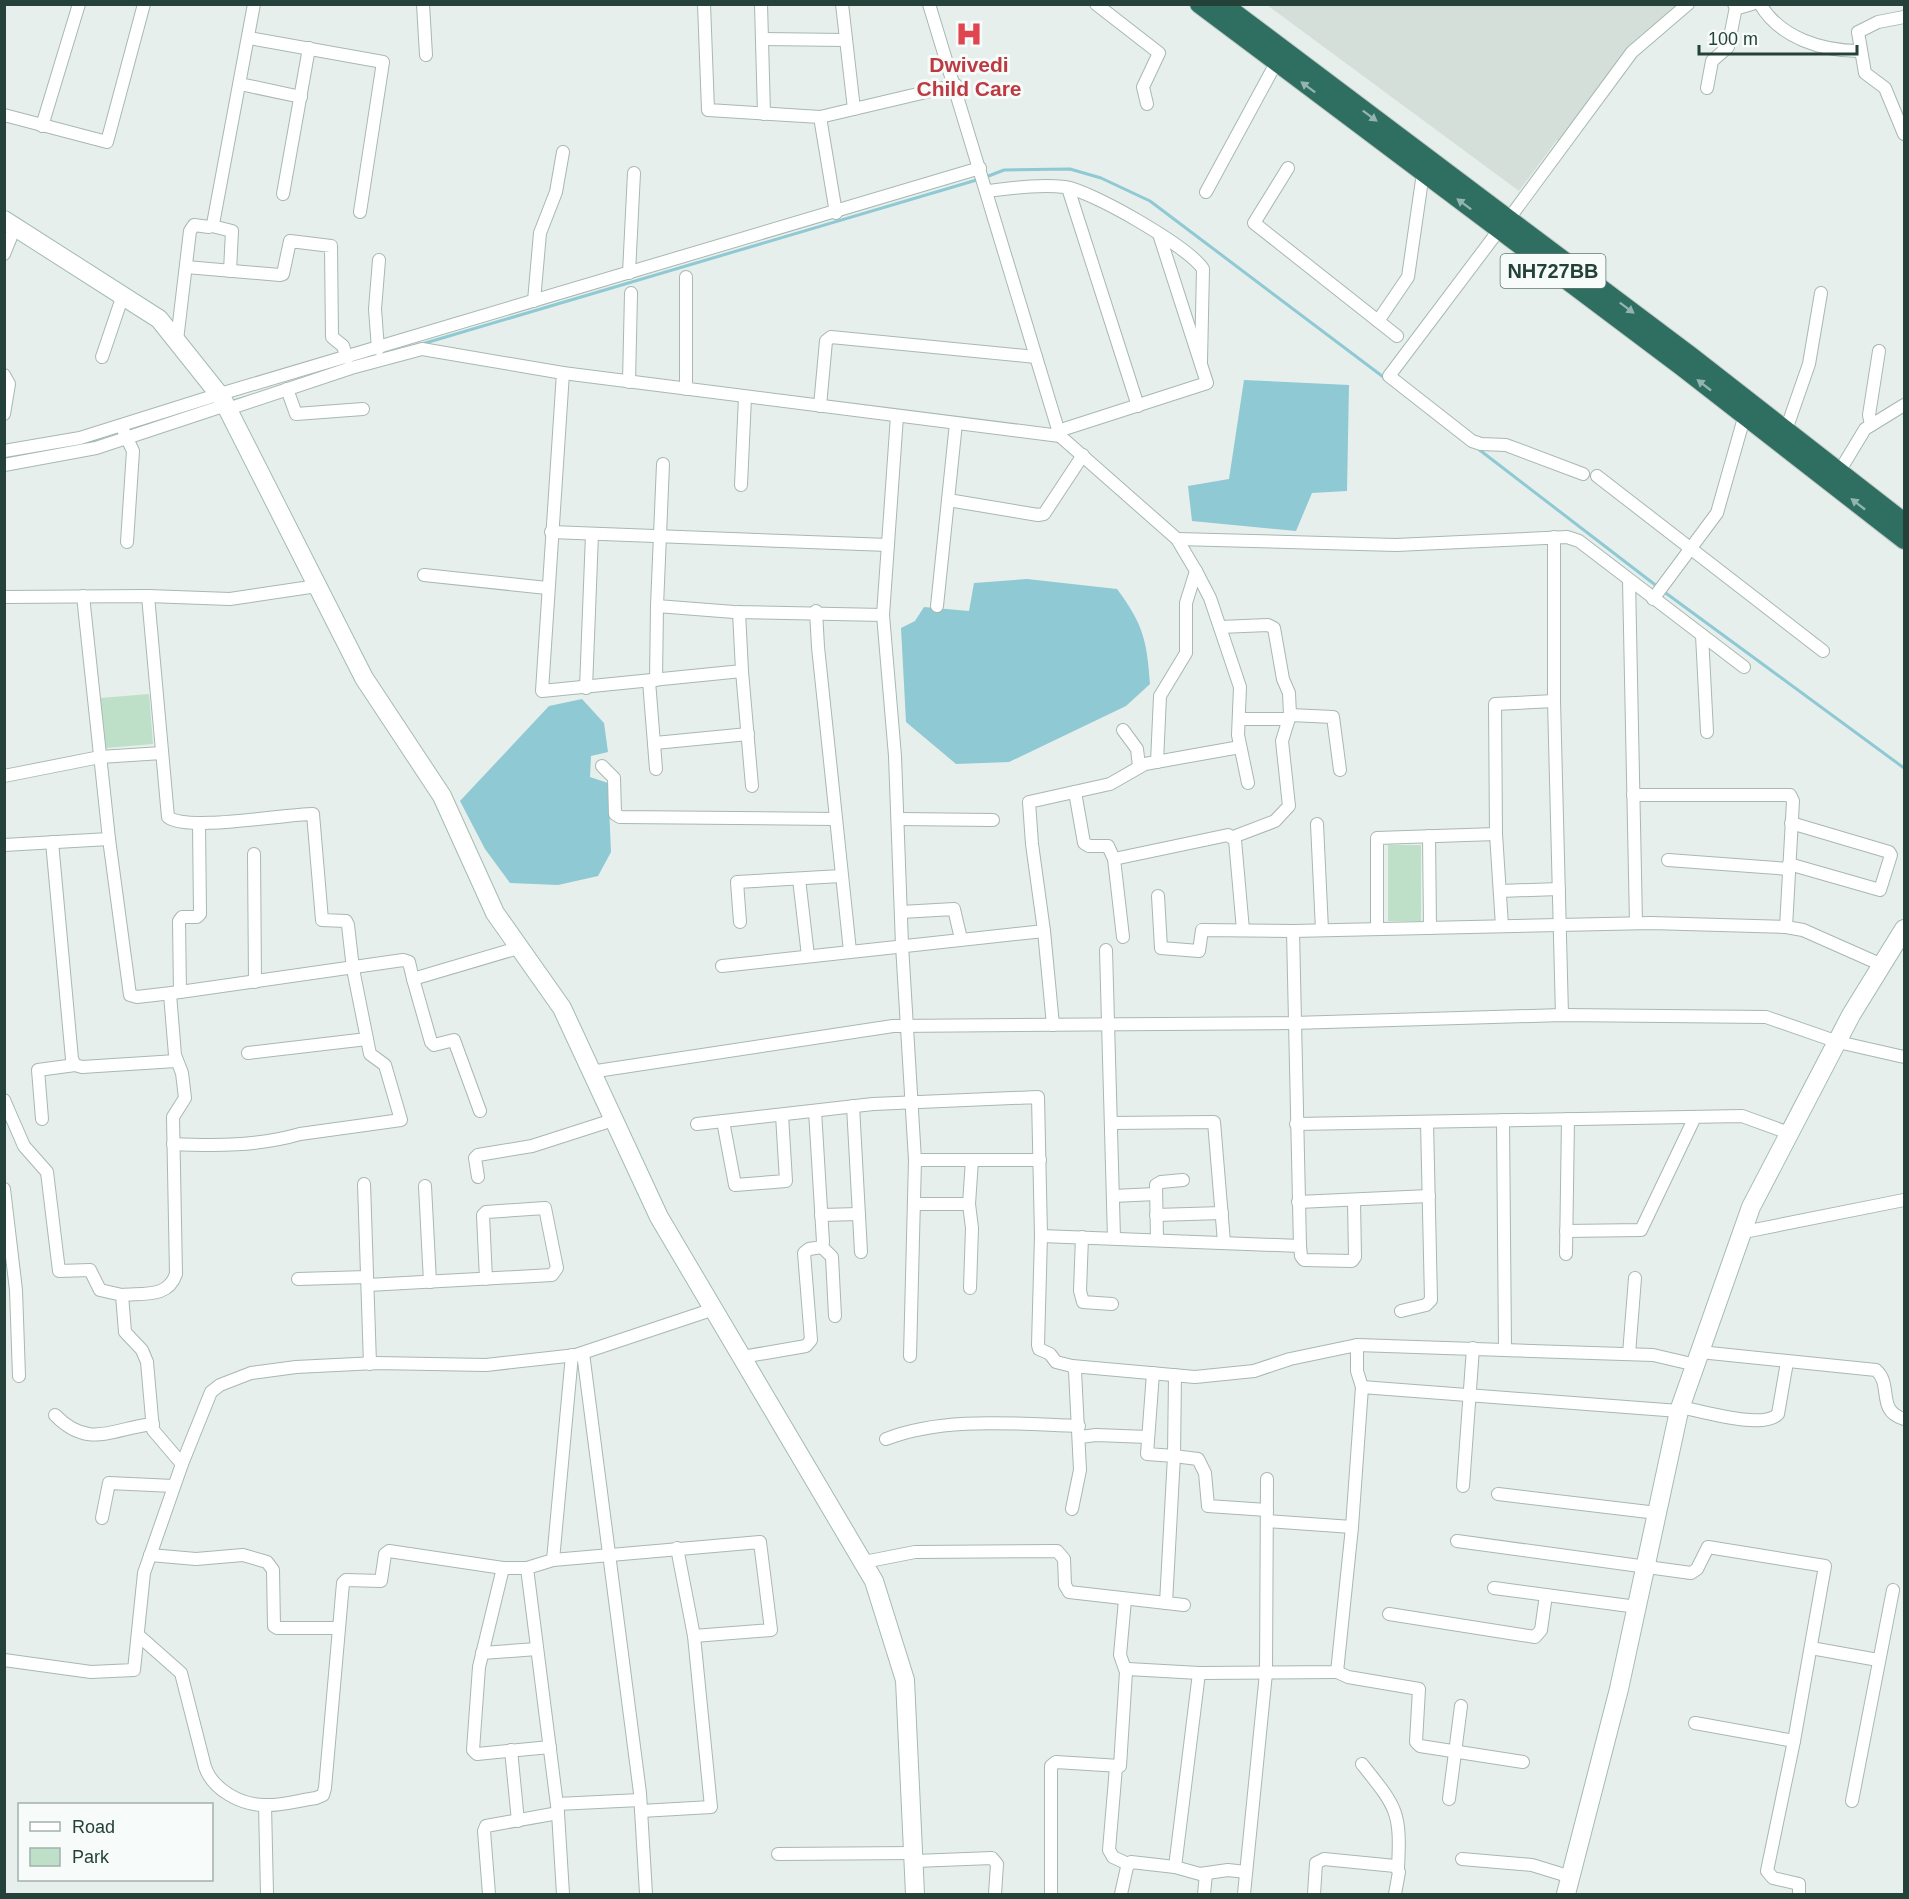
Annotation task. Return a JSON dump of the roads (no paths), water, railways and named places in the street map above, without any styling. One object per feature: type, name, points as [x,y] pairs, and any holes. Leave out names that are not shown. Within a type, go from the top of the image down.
[{"type":"highway","name":"NH727BB","points":[[1199,4],[1423,173],[1504,225]]},
{"type":"highway","name":"NH727BB","points":[[1223,4],[1504,225],[1747,409],[1905,540]]},
{"type":"highway","name":"NH727BB","points":[[1747,409],[1786,430],[1905,522]]},
{"type":"street","points":[[42,126],[79,4]]},
{"type":"street","points":[[4,116],[104,143],[110,140],[144,4]]},
{"type":"street","points":[[212,226],[254,4]]},
{"type":"street","points":[[423,4],[426,56]]},
{"type":"street","points":[[704,4],[708,110],[820,117],[956,85]]},
{"type":"street","points":[[761,4],[765,114]]},
{"type":"street","points":[[842,4],[854,108]]},
{"type":"street","points":[[929,4],[956,85],[1059,433],[1177,539],[1196,571],[1210,598],[1240,687],[1240,747],[1248,783]]},
{"type":"street","points":[[1096,4],[1159,53],[1143,87],[1147,104]]},
{"type":"street","points":[[1583,474],[1506,445],[1477,443],[1390,378],[1389,374],[1504,225],[1632,52],[1688,4]]},
{"type":"street","points":[[1707,88],[1712,61],[1728,47],[1735,6],[1752,4]]},
{"type":"street","points":[[1760,4],[1770,20],[1798,37],[1824,48],[1859,51]]},
{"type":"street","points":[[1903,126],[1882,83],[1865,73],[1859,51],[1858,32],[1878,22],[1905,17]]},
{"type":"street","points":[[249,38],[382,60],[384,64],[360,212]]},
{"type":"street","points":[[762,39],[846,40]]},
{"type":"street","points":[[283,194],[309,48]]},
{"type":"street","points":[[1206,192],[1276,63]]},
{"type":"street","points":[[240,84],[301,97]]},
{"type":"street","points":[[820,117],[836,213]]},
{"type":"street","points":[[534,301],[540,233],[556,192],[563,152]]},
{"type":"street","points":[[1288,168],[1254,223],[1397,336]]},
{"type":"street","points":[[629,273],[634,173]]},
{"type":"street","points":[[1378,321],[1408,278],[1423,173]]},
{"type":"street","points":[[4,450],[125,432],[225,402],[347,358],[534,301],[836,213],[983,178],[1027,187],[1068,188],[1090,196],[1159,234],[1203,269],[1201,361]]},
{"type":"street","points":[[1068,188],[1138,406]]},
{"type":"street","points":[[4,254],[10,223],[159,319],[225,402],[364,678],[442,796],[495,913],[562,1008],[590,1072],[660,1217],[874,1581],[905,1680],[915,1894]]},
{"type":"street","points":[[177,340],[191,227],[212,226],[232,231],[230,271]]},
{"type":"street","points":[[225,402],[287,389],[351,368],[422,350],[629,382],[956,423],[1059,433],[1206,385],[1208,381],[1159,234]]},
{"type":"street","points":[[186,267],[280,275],[290,241],[331,246],[332,338],[343,346],[347,358]]},
{"type":"street","points":[[378,349],[375,309],[379,260]]},
{"type":"street","points":[[686,277],[686,389]]},
{"type":"street","points":[[629,382],[631,293]]},
{"type":"street","points":[[1786,430],[1809,364],[1821,294]]},
{"type":"street","points":[[102,357],[123,295]]},
{"type":"street","points":[[820,406],[826,341],[831,337],[1036,357]]},
{"type":"street","points":[[1870,425],[1869,415],[1879,351]]},
{"type":"street","points":[[563,373],[541,690],[586,688],[742,671]]},
{"type":"street","points":[[4,375],[9,384],[4,414]]},
{"type":"street","points":[[287,389],[296,414],[363,409]]},
{"type":"street","points":[[741,485],[745,397]]},
{"type":"street","points":[[1839,472],[1870,425],[1905,405]]},
{"type":"street","points":[[1658,592],[1717,513],[1747,409]]},
{"type":"street","points":[[897,416],[883,615],[895,756],[902,945],[915,1160],[910,1356]]},
{"type":"street","points":[[937,606],[956,423]]},
{"type":"street","points":[[4,465],[96,448],[125,432]]},
{"type":"street","points":[[125,432],[133,452],[127,542]]},
{"type":"street","points":[[948,500],[1038,515],[1044,514],[1083,455]]},
{"type":"street","points":[[656,769],[653,681],[663,464]]},
{"type":"street","points":[[1597,476],[1823,651]]},
{"type":"street","points":[[551,532],[888,545]]},
{"type":"street","points":[[586,688],[592,534]]},
{"type":"street","points":[[1554,537],[1554,701],[1562,1015]]},
{"type":"street","points":[[1177,539],[1309,545],[1396,545],[1567,537],[1579,541],[1629,580],[1658,592],[1702,635],[1744,667]]},
{"type":"street","points":[[1157,762],[1160,696],[1186,653],[1186,603],[1196,571]]},
{"type":"street","points":[[424,575],[547,588]]},
{"type":"street","points":[[1629,580],[1636,923]]},
{"type":"street","points":[[4,597],[148,596],[230,599],[317,585]]},
{"type":"street","points":[[84,596],[109,839],[130,994],[137,998],[406,960],[431,1042],[434,1044],[454,1040],[480,1110]]},
{"type":"street","points":[[148,596],[168,817],[178,823],[199,823],[313,814],[322,920],[347,922],[352,969],[370,1054],[385,1065],[401,1120],[300,1134],[284,1140],[213,1146],[173,1144]]},
{"type":"street","points":[[657,606],[739,612],[816,611],[883,615]]},
{"type":"street","points":[[816,611],[850,951]]},
{"type":"street","points":[[739,612],[752,786]]},
{"type":"street","points":[[1114,859],[1228,835],[1233,837],[1275,821],[1288,806],[1282,741],[1289,717],[1289,693],[1282,679],[1274,628],[1268,625],[1220,627]]},
{"type":"street","points":[[1702,635],[1707,732]]},
{"type":"street","points":[[1502,926],[1496,834],[1496,703],[1554,701]]},
{"type":"street","points":[[1239,719],[1333,717],[1340,770]]},
{"type":"street","points":[[1123,730],[1137,749],[1139,766]]},
{"type":"street","points":[[655,743],[748,734]]},
{"type":"street","points":[[1053,1025],[1028,804],[1033,800],[1110,784],[1139,766],[1240,747]]},
{"type":"street","points":[[4,776],[100,757],[162,753]]},
{"type":"street","points":[[602,766],[614,778],[615,814],[620,817],[835,819]]},
{"type":"street","points":[[1075,792],[1084,843],[1089,846],[1108,846],[1114,859],[1123,937]]},
{"type":"street","points":[[1633,795],[1787,794],[1793,801],[1786,927]]},
{"type":"street","points":[[898,819],[993,820]]},
{"type":"street","points":[[4,1100],[24,1146],[47,1172],[59,1271],[88,1269],[100,1290],[122,1295],[164,1291],[173,1283],[177,1258],[173,1117],[185,1098],[182,1073],[176,1060],[175,993],[179,921],[182,917],[197,917],[200,914],[199,823]]},
{"type":"street","points":[[1668,860],[1789,867],[1880,890],[1891,855],[1889,852],[1791,823]]},
{"type":"street","points":[[1317,824],[1322,930]]},
{"type":"street","points":[[1377,929],[1377,838],[1496,834]]},
{"type":"street","points":[[1429,836],[1430,928]]},
{"type":"street","points":[[1233,837],[1243,930]]},
{"type":"street","points":[[4,845],[109,839]]},
{"type":"street","points":[[52,842],[72,1059],[75,1065]]},
{"type":"street","points":[[254,854],[255,982]]},
{"type":"street","points":[[740,922],[737,882],[841,876]]},
{"type":"street","points":[[799,879],[808,956]]},
{"type":"street","points":[[1500,891],[1559,889]]},
{"type":"street","points":[[1158,896],[1161,948],[1199,951],[1201,930],[1293,931],[1636,923],[1786,927],[1803,930],[1882,965]]},
{"type":"street","points":[[901,912],[952,908],[956,911],[961,939]]},
{"type":"street","points":[[1566,1894],[1619,1689],[1679,1409],[1744,1232],[1750,1207],[1838,1042],[1905,929]]},
{"type":"street","points":[[722,966],[1044,931]]},
{"type":"street","points":[[1293,931],[1298,1202],[1301,1256],[1304,1260],[1354,1260],[1354,1201]]},
{"type":"street","points":[[413,979],[518,948]]},
{"type":"street","points":[[1107,950],[1114,1238]]},
{"type":"street","points":[[590,1072],[907,1026],[1293,1023],[1562,1015],[1766,1017],[1838,1042],[1905,1057]]},
{"type":"street","points":[[248,1053],[367,1039]]},
{"type":"street","points":[[42,1119],[38,1070],[41,1067],[75,1065],[82,1067],[176,1060]]},
{"type":"street","points":[[697,1124],[853,1106],[1037,1096],[1041,1236],[1038,1345],[1039,1349],[1050,1354],[1056,1362],[1072,1366],[1195,1377],[1249,1372],[1290,1359],[1357,1345],[1505,1348],[1786,1362],[1876,1370],[1881,1378],[1889,1410],[1895,1416],[1905,1419]]},
{"type":"street","points":[[853,1106],[861,1252]]},
{"type":"street","points":[[815,1111],[822,1247],[832,1257],[836,1316]]},
{"type":"street","points":[[723,1121],[735,1185],[786,1181],[782,1114]]},
{"type":"street","points":[[1296,1124],[1742,1116],[1789,1133]]},
{"type":"street","points":[[1566,1231],[1641,1230],[1695,1117]]},
{"type":"street","points":[[1566,1254],[1568,1119]]},
{"type":"street","points":[[478,1177],[475,1158],[478,1155],[532,1146],[613,1120]]},
{"type":"street","points":[[1503,1120],[1505,1348]]},
{"type":"street","points":[[1111,1123],[1214,1122],[1224,1242]]},
{"type":"street","points":[[1401,1311],[1426,1305],[1431,1300],[1427,1122]]},
{"type":"street","points":[[915,1160],[1040,1160]]},
{"type":"street","points":[[969,1288],[972,1228],[969,1204],[972,1160]]},
{"type":"street","points":[[1156,1240],[1156,1185],[1161,1182],[1184,1180]]},
{"type":"street","points":[[364,1184],[370,1364]]},
{"type":"street","points":[[425,1186],[430,1282]]},
{"type":"street","points":[[4,1189],[16,1290],[19,1376]]},
{"type":"street","points":[[1113,1196],[1156,1194]]},
{"type":"street","points":[[1298,1202],[1429,1196]]},
{"type":"street","points":[[1744,1232],[1905,1200]]},
{"type":"street","points":[[914,1204],[969,1204]]},
{"type":"street","points":[[298,1279],[430,1282],[486,1279],[555,1274],[557,1268],[545,1208],[486,1212],[483,1215],[486,1279]]},
{"type":"street","points":[[1156,1215],[1222,1213]]},
{"type":"street","points":[[821,1215],[859,1214]]},
{"type":"street","points":[[1041,1236],[1300,1246]]},
{"type":"street","points":[[1082,1237],[1080,1291],[1083,1302],[1112,1304]]},
{"type":"street","points":[[742,1357],[806,1346],[810,1343],[804,1253],[809,1249],[822,1247]]},
{"type":"street","points":[[1629,1354],[1635,1278]]},
{"type":"street","points":[[122,1295],[125,1332],[142,1350],[147,1362],[155,1435],[182,1464]]},
{"type":"street","points":[[4,1660],[91,1672],[133,1671],[144,1573],[173,1486],[211,1392],[220,1385],[251,1373],[370,1364],[486,1365],[578,1354],[714,1310]]},
{"type":"street","points":[[1337,1672],[1352,1527],[1362,1387],[1357,1371],[1357,1345]]},
{"type":"street","points":[[1463,1486],[1473,1348]]},
{"type":"street","points":[[578,1354],[609,1554],[640,1806],[646,1894]]},
{"type":"street","points":[[553,1560],[578,1354]]},
{"type":"street","points":[[1362,1387],[1679,1409],[1752,1421],[1768,1421],[1778,1414],[1786,1362]]},
{"type":"street","points":[[1072,1366],[1075,1371],[1080,1470],[1072,1509]]},
{"type":"street","points":[[1153,1373],[1147,1454],[1198,1459],[1205,1473],[1208,1506],[1352,1527]]},
{"type":"street","points":[[1166,1603],[1176,1375]]},
{"type":"street","points":[[55,1415],[73,1431],[96,1436],[153,1424]]},
{"type":"street","points":[[886,1439],[911,1430],[959,1425],[1148,1437]]},
{"type":"street","points":[[1244,1894],[1266,1673],[1268,1479]]},
{"type":"street","points":[[102,1518],[109,1483],[173,1486]]},
{"type":"street","points":[[1498,1494],[1657,1513]]},
{"type":"street","points":[[1457,1541],[1691,1573],[1697,1569],[1708,1547],[1825,1566],[1794,1741],[1767,1871],[1773,1878],[1799,1884],[1799,1894]]},
{"type":"street","points":[[138,1635],[181,1673],[209,1778],[219,1789],[265,1805],[323,1795],[343,1583],[351,1578],[381,1581],[385,1554],[389,1551],[503,1568],[527,1568],[553,1560],[609,1554],[757,1542],[762,1545],[771,1630],[693,1636]]},
{"type":"street","points":[[489,1894],[484,1831],[491,1824],[518,1821],[557,1809],[640,1806],[711,1807],[693,1636],[677,1548]]},
{"type":"street","points":[[864,1562],[915,1552],[1057,1551],[1064,1559],[1065,1585],[1069,1592],[1184,1605]]},
{"type":"street","points":[[150,1555],[196,1559],[243,1555],[267,1562],[273,1570],[274,1626],[277,1628],[339,1628]]},
{"type":"street","points":[[503,1568],[482,1653],[473,1750],[477,1754],[550,1747]]},
{"type":"street","points":[[527,1568],[557,1809],[563,1894]]},
{"type":"street","points":[[1494,1588],[1637,1607]]},
{"type":"street","points":[[1852,1801],[1893,1590]]},
{"type":"street","points":[[1389,1614],[1535,1637],[1541,1630],[1546,1595]]},
{"type":"street","points":[[1051,1894],[1052,1763],[1116,1767],[1122,1762],[1126,1672],[1120,1655],[1125,1600]]},
{"type":"street","points":[[482,1653],[537,1648]]},
{"type":"street","points":[[1811,1648],[1878,1660]]},
{"type":"street","points":[[1126,1672],[1133,1667],[1199,1673],[1337,1672],[1348,1677],[1419,1689],[1416,1744],[1455,1753],[1523,1762]]},
{"type":"street","points":[[1175,1867],[1199,1673]]},
{"type":"street","points":[[1449,1799],[1461,1706]]},
{"type":"street","points":[[1695,1723],[1794,1741]]},
{"type":"street","points":[[511,1750],[518,1821]]},
{"type":"street","points":[[1362,1764],[1391,1802],[1400,1824],[1395,1894]]},
{"type":"street","points":[[1116,1767],[1109,1850],[1113,1857],[1128,1863],[1175,1867],[1206,1874],[1228,1870],[1246,1872]]},
{"type":"street","points":[[265,1805],[267,1894]]},
{"type":"street","points":[[778,1854],[992,1858],[997,1864],[995,1894]]},
{"type":"street","points":[[1462,1859],[1532,1865],[1571,1876]]},
{"type":"street","points":[[1314,1894],[1316,1863],[1320,1860],[1398,1868]]},
{"type":"street","points":[[1121,1894],[1128,1863]]},
{"type":"street","points":[[1204,1894],[1206,1874]]},
{"type":"water","points":[[1244,380],[1349,385],[1347,491],[1312,493],[1296,531],[1192,521],[1188,486],[1229,479]]},
{"type":"water","points":[[1027,579],[1117,589],[1133,612],[1142,633],[1150,684],[1126,706],[1009,762],[956,764],[906,722],[901,628],[915,621],[924,607],[969,611],[974,583]]},
{"type":"water","points":[[582,699],[604,723],[608,752],[591,756],[590,777],[608,783],[611,852],[598,876],[558,885],[510,883],[485,849],[460,801],[549,706]]},
{"type":"waterway","points":[[986,177],[1004,170],[1070,169],[1101,178],[1150,201],[1386,379]]},
{"type":"waterway","points":[[422,344],[980,179]]},
{"type":"waterway","points":[[230,402],[244,398]]},
{"type":"waterway","points":[[4,459],[103,440]]},
{"type":"waterway","points":[[1477,448],[1658,587]]},
{"type":"waterway","points":[[1663,591],[1904,768]]},
{"type":"place","name":"Dwivedi Child Care","points":[[969,34]]}]
